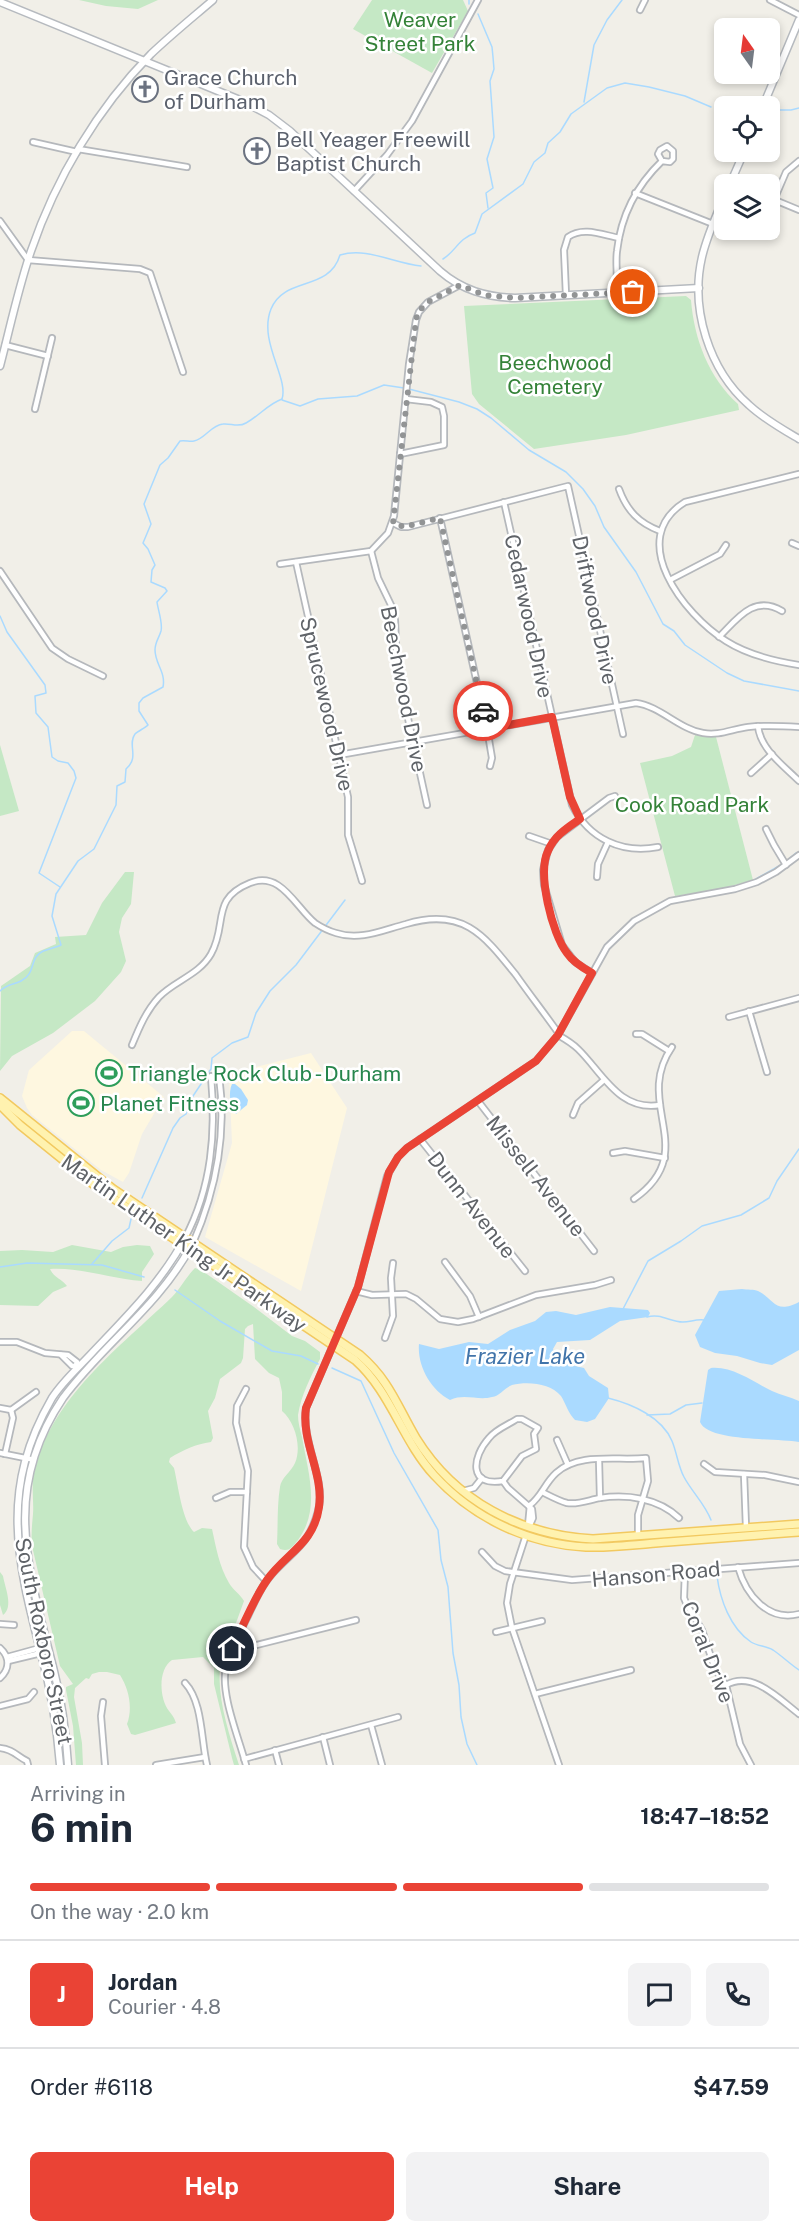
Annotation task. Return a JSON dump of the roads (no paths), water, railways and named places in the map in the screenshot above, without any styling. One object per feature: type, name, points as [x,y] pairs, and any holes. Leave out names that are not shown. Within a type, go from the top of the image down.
[{"type":"main road","name":"Martin Luther King Jr Parkway","points":[[0,1098],[92,1173],[183,1241],[189,1250],[366,1360],[387,1383],[425,1451],[444,1473],[475,1501],[527,1532],[545,1541],[587,1547],[799,1532]]},
{"type":"main road","name":"Martin Luther King Jr Parkway","points":[[0,1105],[20,1125],[93,1184],[183,1241],[193,1242],[334,1342],[371,1377],[386,1397],[412,1447],[444,1486],[483,1516],[527,1532],[606,1539],[799,1524]]},
{"type":"street","points":[[0,366],[28,260],[51,201],[77,151],[118,91],[144,62],[213,0]]},
{"type":"street","points":[[354,191],[387,155],[412,121],[478,0]]},
{"type":"street","points":[[640,10],[645,0]]},
{"type":"street","points":[[770,0],[799,15]]},
{"type":"street","points":[[0,2],[247,103],[269,115],[290,131],[445,274],[460,285],[477,292],[496,297],[515,298],[699,288]]},
{"type":"street","points":[[767,96],[799,20]]},
{"type":"street","points":[[33,142],[77,151],[187,167]]},
{"type":"street","points":[[615,293],[620,238],[627,210],[635,193],[662,161]]},
{"type":"street","points":[[780,183],[789,168],[799,161]]},
{"type":"street","points":[[635,193],[713,224],[702,258],[699,288],[705,334],[713,357],[738,395],[758,413],[799,439]]},
{"type":"street","points":[[780,202],[799,210]]},
{"type":"street","points":[[0,221],[28,260],[140,269],[150,273],[183,372]]},
{"type":"street","points":[[567,295],[565,242],[573,233],[579,231],[620,238]]},
{"type":"street","points":[[280,564],[371,551],[385,537],[393,523],[409,364],[417,315],[428,302],[460,285]]},
{"type":"street","points":[[35,409],[52,338]]},
{"type":"street","points":[[5,345],[48,356]]},
{"type":"street","points":[[399,454],[444,445],[442,407],[431,402],[406,399]]},
{"type":"street","points":[[799,474],[690,500],[673,511],[660,531],[660,557],[670,580],[690,610],[719,637],[736,647],[763,658],[799,665]]},
{"type":"street","name":"Driftwood Drive","points":[[504,502],[568,486],[623,734]]},
{"type":"street","points":[[619,489],[633,516],[648,527],[660,531]]},
{"type":"street","points":[[393,523],[404,527],[504,502]]},
{"type":"street","name":"Cedarwood Drive","points":[[504,502],[570,797],[580,819],[591,831],[608,842],[632,849],[658,847]]},
{"type":"street","points":[[440,518],[487,729],[492,758],[490,766]]},
{"type":"street","points":[[792,543],[799,546]]},
{"type":"street","points":[[670,580],[720,554],[726,545]]},
{"type":"street","name":"Beechwood Drive","points":[[371,551],[378,578],[391,605],[395,621],[397,668],[427,805]]},
{"type":"street","name":"Sprucewood Drive","points":[[296,562],[348,797],[348,835],[362,881]]},
{"type":"street","points":[[0,571],[52,648],[68,659],[103,676]]},
{"type":"street","points":[[719,637],[733,620],[751,609],[774,606],[783,611]]},
{"type":"street","points":[[339,755],[636,703],[644,704],[705,734],[758,726],[799,726]]},
{"type":"street","points":[[758,726],[762,741],[799,781]]},
{"type":"street","points":[[751,773],[772,754]]},
{"type":"street","points":[[592,973],[570,957],[559,938],[543,877],[544,862],[552,844],[563,831],[615,796]]},
{"type":"street","points":[[766,829],[786,865]]},
{"type":"street","points":[[529,836],[552,844]]},
{"type":"street","points":[[597,877],[600,857],[608,842]]},
{"type":"street","points":[[246,1765],[225,1681],[226,1667],[232,1649],[266,1581],[304,1543],[319,1511],[319,1487],[304,1421],[307,1403],[356,1291],[389,1172],[401,1154],[420,1139],[536,1061],[559,1035],[592,973],[617,936],[649,911],[678,899],[749,885],[769,876],[799,855]]},
{"type":"street","points":[[132,1045],[143,1020],[158,998],[197,970],[209,957],[218,938],[227,898],[250,883],[261,881],[280,886],[315,923],[344,935],[354,937],[370,935],[424,919],[438,918],[466,926],[489,942],[559,1035],[578,1048],[618,1094],[643,1105],[660,1105]]},
{"type":"street","points":[[729,1017],[799,998]]},
{"type":"street","points":[[749,1011],[767,1072]]},
{"type":"street","points":[[634,1199],[655,1181],[662,1170],[665,1158],[666,1143],[658,1081],[663,1062],[670,1049],[642,1034],[636,1034]]},
{"type":"street","name":"South Roxboro Street","points":[[68,1765],[62,1708],[26,1565],[21,1532],[22,1500],[30,1459],[42,1431],[63,1398],[160,1293],[193,1242],[208,1207],[219,1161],[223,1126],[219,1075]]},
{"type":"street","name":"South Roxboro Street","points":[[60,1765],[52,1698],[17,1563],[13,1532],[14,1497],[22,1457],[37,1421],[49,1401],[77,1366],[149,1293],[167,1269],[183,1241],[197,1211],[209,1170],[214,1131],[211,1076]]},
{"type":"street","points":[[573,1114],[578,1103],[604,1080]]},
{"type":"street","name":"Missell Avenue","points":[[478,1101],[594,1251]]},
{"type":"street","name":"Dunn Avenue","points":[[420,1139],[525,1271]]},
{"type":"street","points":[[613,1153],[625,1151],[665,1158]]},
{"type":"street","points":[[445,1262],[470,1296],[479,1317]]},
{"type":"street","points":[[386,1338],[393,1320],[391,1278],[393,1263]]},
{"type":"street","points":[[356,1291],[372,1295],[406,1294],[416,1299],[435,1316],[445,1321],[458,1322],[479,1317],[536,1295],[611,1280]]},
{"type":"street","points":[[0,1342],[17,1342],[45,1353],[61,1355],[72,1366],[77,1366]]},
{"type":"street","points":[[246,1389],[237,1406],[236,1423],[248,1471],[244,1547],[253,1567],[266,1581]]},
{"type":"street","points":[[0,1408],[12,1410],[36,1392]]},
{"type":"street","points":[[12,1410],[12,1428],[3,1454],[30,1459]]},
{"type":"street","points":[[517,1419],[522,1419],[538,1428],[534,1434],[536,1449],[522,1456],[503,1481],[495,1482],[482,1478],[477,1473],[476,1460],[491,1435],[517,1419]]},
{"type":"street","points":[[557,1440],[568,1465]]},
{"type":"street","points":[[530,1505],[553,1476],[568,1465],[585,1460],[646,1458],[648,1481],[638,1515],[638,1536]]},
{"type":"street","points":[[599,1460],[600,1498]]},
{"type":"street","points":[[704,1464],[715,1472],[765,1475],[799,1482]]},
{"type":"street","points":[[744,1474],[746,1527]]},
{"type":"street","points":[[462,1491],[474,1488],[482,1478]]},
{"type":"street","points":[[503,1481],[508,1488],[530,1505],[534,1514],[514,1573],[507,1603],[512,1628],[560,1765]]},
{"type":"street","points":[[474,1488],[475,1501]]},
{"type":"street","points":[[216,1498],[230,1492],[247,1492]]},
{"type":"street","points":[[542,1492],[568,1503],[623,1496],[661,1504],[679,1518]]},
{"type":"street","points":[[482,1552],[495,1566],[514,1573]]},
{"type":"street","name":"Hanson Road","points":[[514,1573],[572,1580],[799,1563]]},
{"type":"street","points":[[738,1567],[746,1588],[765,1608],[784,1616],[799,1614]]},
{"type":"street","name":"Coral Drive","points":[[685,1572],[684,1598],[702,1630],[715,1669],[726,1685],[740,1744],[751,1765]]},
{"type":"street","points":[[232,1649],[249,1647],[356,1620]]},
{"type":"street","points":[[496,1632],[542,1621]]},
{"type":"street","points":[[0,1624],[14,1625]]},
{"type":"street","points":[[0,1648],[7,1659],[7,1670],[0,1678]]},
{"type":"street","points":[[7,1659],[37,1654],[40,1650],[48,1648]]},
{"type":"street","points":[[535,1694],[631,1670]]},
{"type":"street","points":[[726,1685],[741,1680],[757,1683],[799,1714]]},
{"type":"street","points":[[185,1683],[192,1694],[200,1722],[207,1765]]},
{"type":"street","points":[[0,1706],[28,1699],[34,1692]]},
{"type":"street","points":[[102,1702],[105,1765]]},
{"type":"street","points":[[244,1759],[398,1717]]},
{"type":"street","points":[[371,1725],[382,1765]]},
{"type":"street","points":[[323,1737],[330,1765]]},
{"type":"street","points":[[0,1748],[12,1750],[21,1762],[26,1760],[28,1765]]},
{"type":"street","points":[[275,1750],[279,1765]]},
{"type":"street","points":[[156,1765],[205,1757]]},
{"type":"water","points":[[232,1084],[241,1089],[248,1100],[247,1105],[236,1114],[230,1100]]},
{"type":"water","points":[[742,1289],[758,1291],[779,1306],[791,1306],[799,1302],[799,1350],[772,1365],[715,1353],[700,1347],[695,1335],[719,1291]]},
{"type":"water","name":"Frazier Lake","points":[[610,1307],[648,1310],[650,1313],[648,1317],[620,1321],[590,1340],[557,1342],[553,1349],[558,1362],[584,1368],[589,1376],[608,1388],[609,1398],[595,1419],[587,1422],[575,1420],[557,1392],[538,1384],[512,1385],[497,1395],[487,1398],[461,1397],[450,1400],[431,1384],[420,1361],[419,1344],[439,1349],[469,1342],[488,1344],[510,1330],[535,1321],[546,1312],[556,1311],[576,1315]]},
{"type":"water","points":[[711,1368],[727,1369],[743,1375],[772,1391],[799,1401],[799,1442],[729,1436],[706,1428],[700,1422],[708,1370]]},
{"type":"waterway","points":[[584,102],[594,45],[607,20],[622,0]]},
{"type":"waterway","points":[[478,14],[492,47],[494,69],[490,81],[494,137],[487,159],[493,188],[486,193],[488,208]]},
{"type":"waterway","points":[[443,259],[465,238],[475,233],[482,214],[523,184],[534,162],[545,153],[548,143],[560,132],[571,114],[607,88],[625,83],[649,87],[685,96],[711,107]]},
{"type":"waterway","points":[[780,110],[799,108]]},
{"type":"waterway","points":[[282,399],[283,390],[268,334],[271,309],[277,299],[286,292],[326,274],[334,267],[340,255],[370,254],[421,266]]},
{"type":"waterway","points":[[282,400],[300,406],[318,399],[357,396],[384,385],[404,388]]},
{"type":"waterway","points":[[409,389],[477,409],[529,450],[566,472],[583,489],[595,506],[604,527],[636,572],[663,624],[674,631],[685,645],[727,673],[744,681],[799,691]]},
{"type":"waterway","points":[[0,991],[25,979],[38,954],[61,945],[52,916],[56,894],[78,861],[94,849],[116,805],[117,786],[125,782],[126,769],[132,760],[133,738],[148,725],[139,711],[139,703],[143,698],[163,687],[163,677],[155,650],[161,628],[157,602],[167,591],[151,582],[155,565],[143,543],[151,524],[144,504],[160,465],[180,441],[198,440],[219,425],[243,424],[282,399]]},
{"type":"waterway","points":[[0,616],[7,632],[45,685],[46,693],[35,696],[36,713],[48,727],[52,757],[68,763],[76,778],[39,873],[60,887]]},
{"type":"waterway","points":[[790,858],[796,853]]},
{"type":"waterway","points":[[756,879],[779,866]]},
{"type":"waterway","points":[[142,1198],[173,1128],[186,1114],[191,1099],[211,1069],[212,1058],[232,1043],[248,1037],[256,1013],[270,991],[296,965],[345,900]]},
{"type":"waterway","points":[[623,1309],[648,1261],[702,1226],[741,1215],[769,1198],[777,1181],[799,1149]]},
{"type":"waterway","points":[[92,1264],[112,1241],[129,1228],[131,1219]]},
{"type":"waterway","points":[[0,1267],[27,1263],[102,1265],[144,1277]]},
{"type":"waterway","points":[[175,1290],[220,1321],[272,1351],[301,1356],[318,1364]]},
{"type":"waterway","points":[[647,1317],[657,1316],[683,1322],[704,1320]]},
{"type":"waterway","points":[[332,1368],[361,1381],[394,1453],[438,1530],[441,1560],[448,1587],[461,1717],[467,1744],[477,1765]]},
{"type":"waterway","points":[[608,1398],[636,1408],[654,1418],[661,1425],[672,1441],[684,1477],[711,1520]]},
{"type":"waterway","points":[[647,1415],[670,1414],[686,1405],[702,1403]]},
{"type":"waterway","points":[[717,1576],[727,1612],[737,1629],[751,1642],[773,1650],[799,1670]]},
{"type":"place","name":"Grace Church of Durham","points":[[145,89]]},
{"type":"place","name":"Bell Yeager Freewill Baptist Church","points":[[257,151]]},
{"type":"place","name":"Triangle Rock Club - Durham","points":[[109,1073]]},
{"type":"place","name":"Planet Fitness","points":[[81,1103]]},
{"type":"park label","name":"Weaver Street Park","points":[[420,31]]},
{"type":"park label","name":"Beechwood Cemetery","points":[[555,374]]},
{"type":"park label","name":"Cook Road Park","points":[[692,804]]}]
